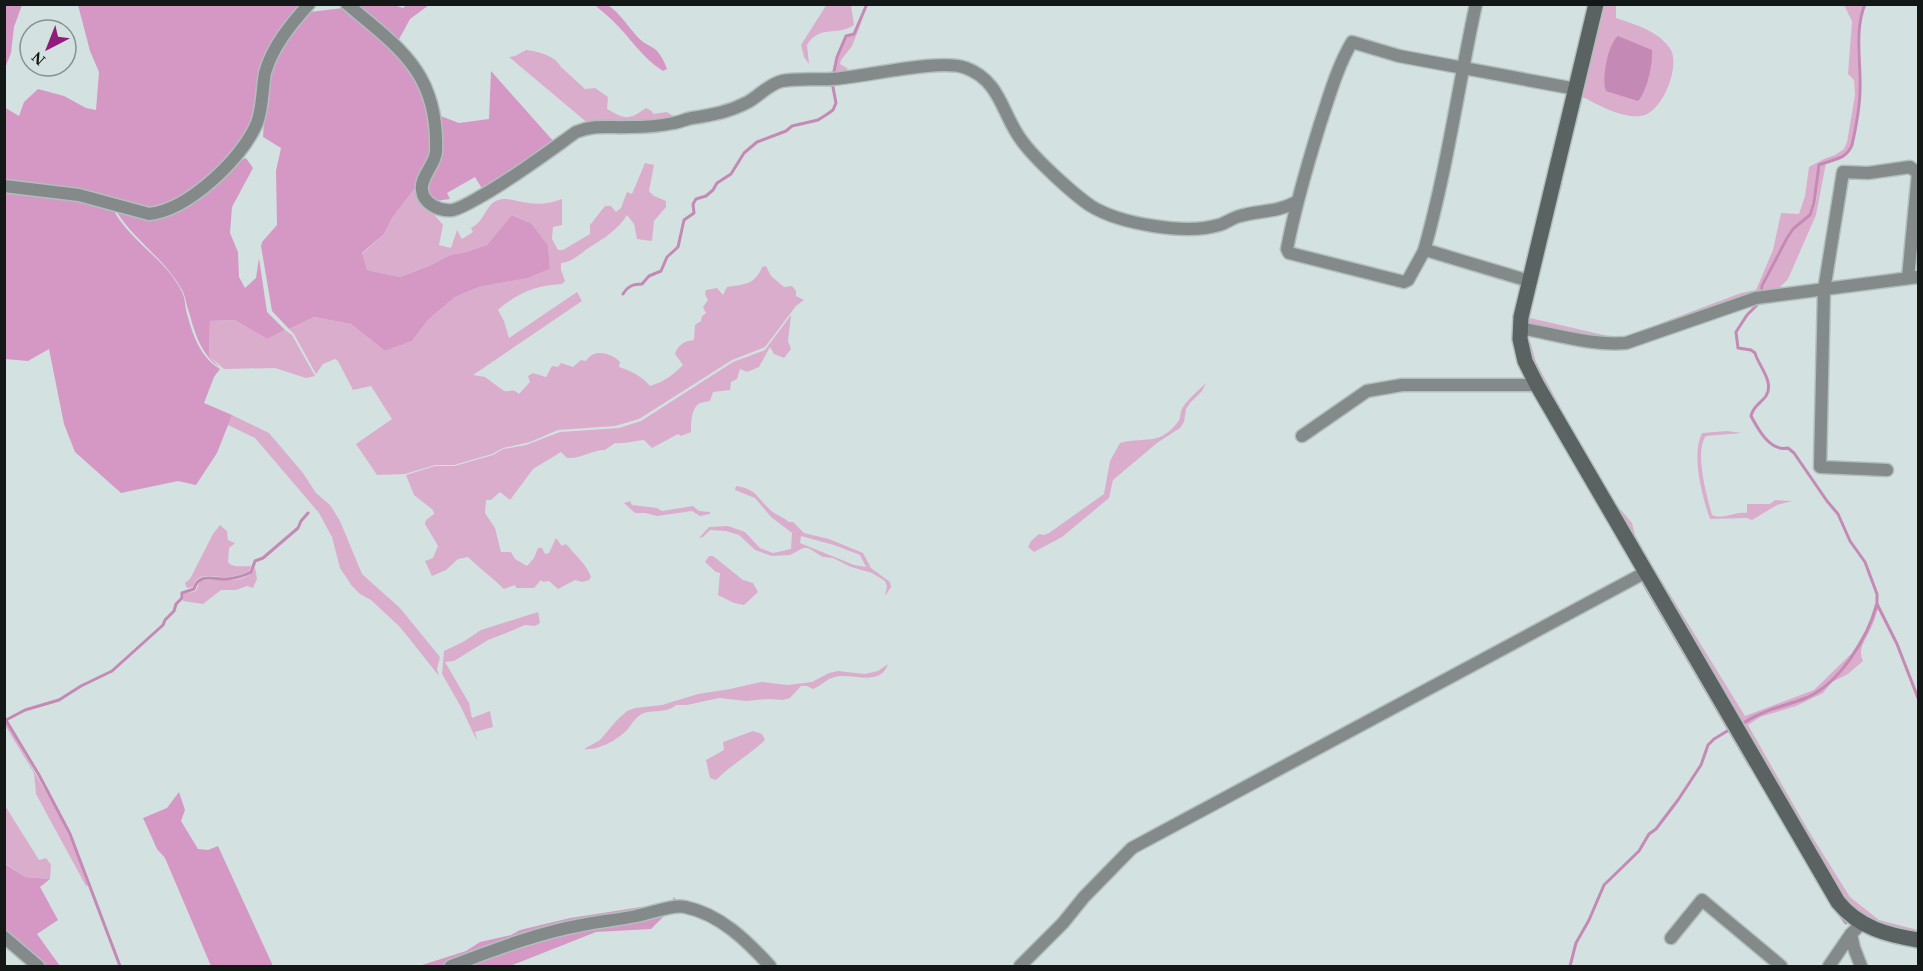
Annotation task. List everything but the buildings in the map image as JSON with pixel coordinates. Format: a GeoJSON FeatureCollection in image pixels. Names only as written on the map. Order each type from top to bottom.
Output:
{"type":"FeatureCollection","features":[{"type":"Feature","properties":{"kind":"main road"},"geometry":{"type":"LineString","coordinates":[[1596,4],[1521,317],[1520,339],[1525,361],[1833,894],[1857,928],[1918,940]]}},
{"type":"Feature","properties":{"kind":"street"},"geometry":{"type":"LineString","coordinates":[[4,186],[79,195],[123,209],[148,214],[158,213],[174,206],[220,175],[256,125],[270,58],[287,30],[309,4]]}},
{"type":"Feature","properties":{"kind":"street"},"geometry":{"type":"LineString","coordinates":[[347,4],[400,49],[418,71],[436,123],[436,156],[424,179],[422,190],[425,200],[441,209],[453,210],[499,186],[576,132],[591,126],[645,126],[712,115],[741,105],[782,81],[856,77],[936,65],[965,67],[981,75],[999,96],[1012,125],[1023,142],[1073,192],[1092,207],[1113,215],[1151,226],[1195,228],[1218,225],[1240,216],[1285,208],[1296,202]]}},
{"type":"Feature","properties":{"kind":"street"},"geometry":{"type":"LineString","coordinates":[[1476,4],[1462,67],[1448,154],[1424,251],[1408,280],[1404,282],[1289,252],[1287,249],[1296,202],[1326,106],[1346,51],[1352,42],[1399,56],[1462,67],[1576,89]]}},
{"type":"Feature","properties":{"kind":"street"},"geometry":{"type":"LineString","coordinates":[[1520,328],[1616,344],[1626,343],[1756,298],[1824,290],[1913,277],[1918,173],[1910,168],[1868,173],[1843,172],[1824,290],[1821,467],[1887,471]]}},
{"type":"Feature","properties":{"kind":"street"},"geometry":{"type":"LineString","coordinates":[[1424,251],[1529,281]]}},
{"type":"Feature","properties":{"kind":"street"},"geometry":{"type":"LineString","coordinates":[[1302,436],[1367,391],[1402,385],[1537,385]]}},
{"type":"Feature","properties":{"kind":"street"},"geometry":{"type":"LineString","coordinates":[[1020,966],[1132,848],[1646,572]]}},
{"type":"Feature","properties":{"kind":"street"},"geometry":{"type":"LineString","coordinates":[[1671,938],[1702,900],[1781,966]]}},
{"type":"Feature","properties":{"kind":"street"},"geometry":{"type":"LineString","coordinates":[[451,966],[524,939],[581,925],[683,906],[703,912],[735,932],[770,966]]}},
{"type":"Feature","properties":{"kind":"street"},"geometry":{"type":"LineString","coordinates":[[1829,966],[1857,928]]}},
{"type":"Feature","properties":{"kind":"street"},"geometry":{"type":"LineString","coordinates":[[1857,928],[1854,948],[1861,966]]}},
{"type":"Feature","properties":{"kind":"street"},"geometry":{"type":"LineString","coordinates":[[4,937],[38,966]]}},
{"type":"Feature","properties":{"kind":"shaded area"},"geometry":{"type":"Polygon","coordinates":[[[5,4],[22,5],[14,27],[11,53],[5,68],[5,4]]]}},
{"type":"Feature","properties":{"kind":"shaded area"},"geometry":{"type":"Polygon","coordinates":[[[604,4],[614,10],[637,37],[658,52],[667,69],[663,71],[649,60],[595,5],[604,4]]]}},
{"type":"Feature","properties":{"kind":"shaded area"},"geometry":{"type":"Polygon","coordinates":[[[827,4],[851,5],[854,25],[817,35],[812,39],[807,45],[809,64],[804,57],[801,45],[827,4]]]}},
{"type":"Feature","properties":{"kind":"shaded area"},"geometry":{"type":"Polygon","coordinates":[[[78,5],[303,5],[261,75],[252,119],[244,139],[216,173],[179,198],[156,208],[145,209],[5,182],[4,107],[19,116],[24,102],[38,89],[64,96],[86,108],[96,110],[99,72],[90,51],[78,5]]]}},
{"type":"Feature","properties":{"kind":"shaded area"},"geometry":{"type":"Polygon","coordinates":[[[351,5],[394,5],[403,8],[407,5],[429,5],[410,19],[397,43],[351,5]]]}},
{"type":"Feature","properties":{"kind":"shaded area"},"geometry":{"type":"Polygon","coordinates":[[[1601,5],[1616,5],[1616,18],[1645,29],[1664,41],[1672,54],[1672,74],[1659,104],[1645,115],[1621,114],[1583,97],[1563,176],[1560,174],[1601,5]]]}},
{"type":"Feature","properties":{"kind":"shaded area"},"geometry":{"type":"Polygon","coordinates":[[[1844,5],[1864,5],[1858,36],[1859,96],[1851,145],[1842,156],[1819,164],[1809,215],[1792,228],[1786,237],[1761,286],[1761,293],[1622,340],[1610,340],[1524,322],[1557,183],[1563,183],[1541,262],[1530,318],[1621,338],[1741,293],[1756,290],[1773,250],[1781,213],[1799,214],[1805,196],[1809,167],[1835,155],[1844,149],[1847,142],[1855,95],[1854,80],[1848,74],[1852,21],[1844,5]]]}},
{"type":"Feature","properties":{"kind":"shaded area"},"geometry":{"type":"Polygon","coordinates":[[[343,8],[393,50],[412,70],[423,93],[432,124],[429,155],[416,187],[392,218],[384,234],[362,253],[367,270],[400,277],[450,255],[487,245],[512,215],[531,223],[548,245],[550,269],[528,278],[479,287],[455,297],[429,319],[412,341],[385,351],[351,324],[314,317],[289,329],[272,311],[261,246],[277,225],[276,171],[281,148],[263,137],[265,105],[273,59],[301,18],[310,12],[343,8]]]}},
{"type":"Feature","properties":{"kind":"shaded area"},"geometry":{"type":"Polygon","coordinates":[[[864,16],[852,46],[841,60],[840,64],[847,68],[849,75],[833,77],[837,57],[847,36],[854,35],[864,16]]]}},
{"type":"Feature","properties":{"kind":"shaded area"},"geometry":{"type":"Polygon","coordinates":[[[1618,36],[1652,50],[1649,77],[1638,101],[1606,91],[1604,78],[1606,62],[1611,46],[1618,36]]]}},
{"type":"Feature","properties":{"kind":"shaded area"},"geometry":{"type":"Polygon","coordinates":[[[526,50],[551,57],[585,89],[595,88],[608,97],[607,109],[618,115],[630,117],[646,108],[653,114],[667,112],[677,119],[590,125],[509,57],[526,50]]]}},
{"type":"Feature","properties":{"kind":"shaded area"},"geometry":{"type":"Polygon","coordinates":[[[491,71],[555,143],[484,192],[475,177],[447,193],[450,199],[435,201],[428,197],[426,181],[438,115],[459,123],[489,119],[491,71]]]}},
{"type":"Feature","properties":{"kind":"shaded area"},"geometry":{"type":"Polygon","coordinates":[[[246,158],[253,168],[232,207],[230,233],[238,252],[239,277],[245,288],[256,278],[259,258],[267,312],[285,330],[267,339],[235,320],[210,321],[209,356],[220,368],[208,356],[200,343],[183,293],[175,279],[116,211],[145,219],[193,200],[222,180],[238,161],[246,158]]]}},
{"type":"Feature","properties":{"kind":"shaded area"},"geometry":{"type":"Polygon","coordinates":[[[645,163],[654,165],[649,191],[666,201],[666,207],[654,221],[652,241],[637,239],[634,224],[627,215],[605,237],[573,259],[561,263],[565,281],[562,284],[527,291],[506,304],[498,310],[509,338],[577,292],[582,301],[473,375],[485,377],[504,391],[519,394],[530,382],[528,376],[533,373],[546,377],[552,366],[558,367],[561,363],[573,367],[581,360],[586,361],[593,354],[603,353],[616,359],[620,362],[619,367],[636,374],[650,386],[668,378],[683,365],[675,354],[682,344],[694,340],[695,325],[706,313],[703,307],[708,300],[706,290],[717,288],[723,295],[727,287],[752,280],[762,267],[766,266],[771,276],[784,287],[792,286],[796,291],[796,296],[804,300],[796,306],[765,347],[732,360],[639,419],[615,426],[558,430],[530,442],[503,448],[492,454],[454,465],[435,465],[405,474],[377,475],[356,444],[392,419],[371,386],[353,390],[335,359],[323,364],[316,374],[289,329],[314,317],[351,324],[385,351],[412,341],[429,319],[455,297],[479,287],[528,278],[550,269],[548,245],[531,223],[513,215],[487,245],[450,255],[400,277],[367,270],[362,254],[384,234],[392,218],[416,187],[417,194],[443,225],[439,245],[451,248],[457,230],[462,239],[473,232],[471,228],[496,201],[508,199],[542,204],[562,199],[562,225],[553,227],[552,239],[558,250],[563,250],[590,234],[590,225],[605,206],[611,206],[616,212],[621,208],[627,192],[632,194],[645,163]]]}},
{"type":"Feature","properties":{"kind":"shaded area"},"geometry":{"type":"Polygon","coordinates":[[[1826,163],[1816,215],[1788,279],[1775,292],[1763,293],[1764,286],[1788,238],[1811,216],[1816,203],[1819,171],[1826,163]]]}},
{"type":"Feature","properties":{"kind":"shaded area"},"geometry":{"type":"Polygon","coordinates":[[[5,190],[78,199],[114,211],[121,222],[175,280],[183,294],[188,319],[197,343],[207,358],[220,369],[214,377],[204,403],[232,415],[217,453],[196,485],[178,481],[121,493],[75,452],[64,424],[49,349],[28,361],[5,359],[5,190]]]}},
{"type":"Feature","properties":{"kind":"shaded area"},"geometry":{"type":"Polygon","coordinates":[[[791,315],[788,341],[791,349],[784,358],[774,354],[770,347],[759,367],[747,372],[740,369],[737,379],[731,382],[730,390],[713,392],[710,401],[697,405],[692,416],[691,432],[681,436],[678,434],[652,448],[644,440],[615,443],[605,450],[572,458],[567,458],[561,452],[533,469],[510,500],[500,492],[491,500],[486,500],[485,513],[495,528],[501,552],[511,552],[515,559],[527,566],[534,558],[538,548],[542,548],[545,554],[549,553],[556,538],[562,546],[565,544],[568,546],[584,565],[591,577],[589,580],[582,582],[575,580],[558,589],[549,581],[541,580],[534,588],[516,588],[515,585],[504,589],[468,557],[458,559],[446,570],[432,576],[425,561],[433,558],[438,546],[425,524],[426,520],[434,514],[433,510],[414,495],[406,475],[435,466],[455,466],[493,455],[503,449],[526,445],[560,432],[619,428],[641,421],[733,362],[765,350],[791,315]]]}},
{"type":"Feature","properties":{"kind":"shaded area"},"geometry":{"type":"Polygon","coordinates":[[[235,320],[267,339],[285,330],[292,335],[315,376],[306,378],[275,368],[224,369],[209,356],[210,321],[235,320]]]}},
{"type":"Feature","properties":{"kind":"shaded area"},"geometry":{"type":"Polygon","coordinates":[[[1530,341],[1536,362],[1572,429],[1616,504],[1632,523],[1635,535],[1655,570],[1745,716],[1814,690],[1852,653],[1868,627],[1875,604],[1878,609],[1863,644],[1861,656],[1863,661],[1848,674],[1832,682],[1823,693],[1796,706],[1760,717],[1748,725],[1808,830],[1850,897],[1879,920],[1918,930],[1918,935],[1875,924],[1843,898],[1535,368],[1529,348],[1530,341]]]}},
{"type":"Feature","properties":{"kind":"shaded area"},"geometry":{"type":"Polygon","coordinates":[[[1206,383],[1186,409],[1184,422],[1180,428],[1157,443],[1113,480],[1109,498],[1062,537],[1034,552],[1028,547],[1039,534],[1049,533],[1104,494],[1110,461],[1120,443],[1157,438],[1166,433],[1179,420],[1185,404],[1206,383]]]}},
{"type":"Feature","properties":{"kind":"shaded area"},"geometry":{"type":"Polygon","coordinates":[[[232,415],[269,433],[303,473],[316,493],[330,505],[340,521],[362,574],[400,608],[440,657],[437,669],[439,676],[400,627],[352,586],[340,568],[332,537],[319,513],[255,438],[228,425],[232,415]]]}},
{"type":"Feature","properties":{"kind":"shaded area"},"geometry":{"type":"Polygon","coordinates":[[[1727,431],[1742,433],[1706,436],[1701,452],[1701,463],[1712,515],[1721,517],[1747,513],[1747,504],[1770,504],[1775,500],[1792,501],[1777,505],[1752,520],[1747,518],[1710,519],[1699,476],[1697,452],[1702,433],[1727,431]]]}},
{"type":"Feature","properties":{"kind":"shaded area"},"geometry":{"type":"Polygon","coordinates":[[[736,486],[750,490],[773,512],[793,522],[804,533],[829,539],[863,553],[871,568],[890,582],[891,587],[885,596],[887,586],[885,581],[872,573],[851,567],[833,558],[823,557],[808,548],[803,548],[790,555],[772,556],[755,550],[739,535],[726,531],[710,530],[699,538],[709,527],[728,526],[745,532],[760,548],[773,553],[791,549],[792,533],[771,517],[755,498],[735,490],[736,486]],[[801,536],[800,543],[854,565],[866,567],[860,555],[801,536]]]}},
{"type":"Feature","properties":{"kind":"shaded area"},"geometry":{"type":"Polygon","coordinates":[[[630,501],[632,505],[657,508],[662,511],[693,506],[699,511],[710,512],[710,514],[700,516],[692,511],[657,516],[635,513],[624,503],[630,501]]]}},
{"type":"Feature","properties":{"kind":"shaded area"},"geometry":{"type":"Polygon","coordinates":[[[220,525],[227,531],[228,540],[235,543],[229,548],[228,562],[235,566],[251,566],[249,571],[229,577],[201,577],[193,587],[187,588],[185,583],[190,579],[220,525]]]}},
{"type":"Feature","properties":{"kind":"shaded area"},"geometry":{"type":"Polygon","coordinates":[[[709,556],[713,556],[743,580],[753,583],[758,592],[744,605],[718,595],[720,573],[705,562],[709,556]]]}},
{"type":"Feature","properties":{"kind":"shaded area"},"geometry":{"type":"Polygon","coordinates":[[[255,567],[257,579],[253,588],[247,586],[236,590],[221,590],[203,604],[183,601],[184,594],[196,591],[200,581],[238,579],[251,573],[255,567]]]}},
{"type":"Feature","properties":{"kind":"shaded area"},"geometry":{"type":"Polygon","coordinates":[[[538,612],[540,623],[535,626],[525,625],[488,640],[454,661],[445,662],[469,703],[472,718],[490,711],[493,727],[475,732],[477,741],[442,674],[444,651],[481,630],[538,612]]]}},
{"type":"Feature","properties":{"kind":"shaded area"},"geometry":{"type":"Polygon","coordinates":[[[888,664],[879,675],[864,678],[835,677],[813,689],[801,686],[790,698],[783,700],[746,701],[719,698],[644,713],[613,741],[601,747],[584,749],[600,740],[617,720],[627,711],[635,708],[662,705],[698,694],[761,682],[788,685],[812,682],[838,671],[865,674],[878,671],[888,664]]]}},
{"type":"Feature","properties":{"kind":"shaded area"},"geometry":{"type":"Polygon","coordinates":[[[5,719],[62,821],[88,886],[36,794],[34,773],[5,725],[5,719]]]}},
{"type":"Feature","properties":{"kind":"shaded area"},"geometry":{"type":"Polygon","coordinates":[[[753,731],[762,734],[765,740],[716,780],[710,778],[706,760],[724,750],[723,742],[753,731]]]}},
{"type":"Feature","properties":{"kind":"shaded area"},"geometry":{"type":"Polygon","coordinates":[[[179,792],[185,810],[181,821],[198,849],[208,850],[218,846],[273,966],[211,966],[165,858],[157,849],[143,818],[167,808],[179,792]]]}},
{"type":"Feature","properties":{"kind":"shaded area"},"geometry":{"type":"Polygon","coordinates":[[[4,804],[39,860],[46,858],[51,865],[50,879],[25,877],[5,863],[4,804]]]}},
{"type":"Feature","properties":{"kind":"shaded area"},"geometry":{"type":"Polygon","coordinates":[[[4,863],[25,877],[50,879],[40,887],[58,920],[37,934],[60,966],[42,966],[5,933],[4,863]]]}},
{"type":"Feature","properties":{"kind":"shaded area"},"geometry":{"type":"Polygon","coordinates":[[[674,897],[677,901],[439,966],[419,966],[466,951],[480,942],[511,935],[520,930],[570,918],[667,903],[674,897]]]}},
{"type":"Feature","properties":{"kind":"shaded area"},"geometry":{"type":"Polygon","coordinates":[[[666,914],[651,929],[596,932],[510,966],[459,966],[535,940],[666,914]]]}},
{"type":"Feature","properties":{"kind":"waterway"},"geometry":{"type":"LineString","coordinates":[[833,76],[837,57],[846,36],[854,34],[867,4]]}},
{"type":"Feature","properties":{"kind":"waterway"},"geometry":{"type":"LineString","coordinates":[[1762,293],[1762,286],[1787,238],[1793,229],[1810,215],[1814,203],[1819,165],[1843,156],[1852,145],[1859,103],[1859,36],[1865,4]]}},
{"type":"Feature","properties":{"kind":"waterway"},"geometry":{"type":"LineString","coordinates":[[623,294],[631,286],[642,284],[649,276],[661,271],[667,257],[678,247],[684,220],[694,213],[693,204],[696,199],[706,196],[717,183],[731,174],[744,153],[757,142],[786,131],[792,126],[818,120],[833,110],[836,103],[832,82]]}},
{"type":"Feature","properties":{"kind":"waterway"},"geometry":{"type":"LineString","coordinates":[[1759,303],[1747,315],[1736,332],[1738,348],[1755,353],[1767,379],[1766,396],[1755,407],[1751,416],[1770,443],[1776,447],[1788,448],[1794,453],[1838,514],[1850,541],[1865,562],[1877,594],[1877,604],[1897,644],[1918,698]]}},
{"type":"Feature","properties":{"kind":"waterway"},"geometry":{"type":"LineString","coordinates":[[6,720],[25,710],[59,700],[112,671],[163,625],[182,598],[182,593],[194,589],[199,580],[227,579],[251,572],[255,561],[263,558],[298,528],[308,513]]}},
{"type":"Feature","properties":{"kind":"waterway"},"geometry":{"type":"LineString","coordinates":[[1642,581],[1750,766]]}},
{"type":"Feature","properties":{"kind":"waterway"},"geometry":{"type":"LineString","coordinates":[[1745,722],[1767,711],[1806,698],[1830,682],[1841,671],[1859,645],[1877,604]]}},
{"type":"Feature","properties":{"kind":"waterway"},"geometry":{"type":"LineString","coordinates":[[4,717],[39,775],[70,834],[120,966]]}},
{"type":"Feature","properties":{"kind":"waterway"},"geometry":{"type":"LineString","coordinates":[[1570,966],[1576,943],[1604,885],[1639,851],[1649,834],[1656,829],[1678,800],[1701,765],[1708,745],[1729,730]]}},
{"type":"Feature","properties":{"kind":"waterway"},"geometry":{"type":"LineString","coordinates":[[1840,915],[1846,923]]}}]}
